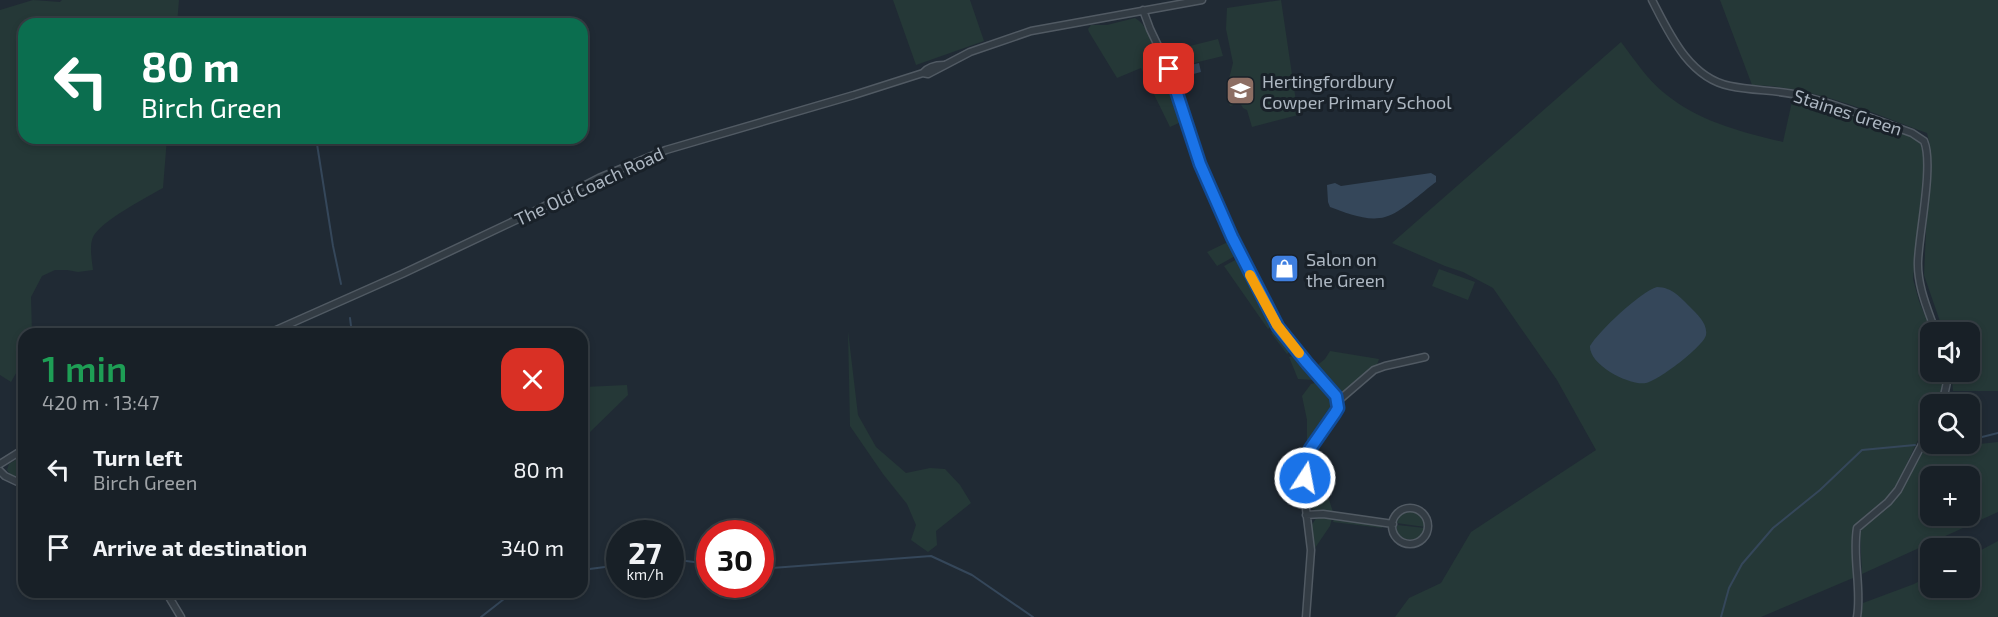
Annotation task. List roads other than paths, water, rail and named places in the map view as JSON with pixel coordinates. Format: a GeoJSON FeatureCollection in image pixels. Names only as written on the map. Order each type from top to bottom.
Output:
{"type":"FeatureCollection","features":[{"type":"Feature","properties":{"kind":"street","name":"The Old Coach Road"},"geometry":{"type":"LineString","coordinates":[[280,328],[412,269],[599,178],[666,150],[923,73],[926,69],[944,65],[1018,34],[1050,26],[1202,0]]}},
{"type":"Feature","properties":{"kind":"street","name":"Staines Green"},"geometry":{"type":"LineString","coordinates":[[1652,0],[1684,55],[1710,79],[1727,86],[1786,92],[1827,102],[1912,133],[1924,141],[1927,149],[1918,263],[1922,292],[1932,322]]}},
{"type":"Feature","properties":{"kind":"street"},"geometry":{"type":"LineString","coordinates":[[1143,10],[1169,69],[1200,164],[1251,276],[1278,327],[1332,389],[1338,401],[1338,408],[1310,449],[1305,478],[1306,515],[1311,550],[1306,617]]}},
{"type":"Feature","properties":{"kind":"street"},"geometry":{"type":"LineString","coordinates":[[1338,401],[1374,370],[1425,357]]}},
{"type":"Feature","properties":{"kind":"street"},"geometry":{"type":"LineString","coordinates":[[1857,617],[1860,604],[1856,561],[1857,528],[1888,502],[1898,490],[1920,448]]}},
{"type":"Feature","properties":{"kind":"street"},"geometry":{"type":"LineString","coordinates":[[0,464],[18,453]]}},
{"type":"Feature","properties":{"kind":"street"},"geometry":{"type":"LineString","coordinates":[[0,471],[18,482]]}},
{"type":"Feature","properties":{"kind":"street"},"geometry":{"type":"LineString","coordinates":[[1406,508],[1420,510],[1426,514],[1429,521],[1425,538],[1415,543],[1397,539],[1393,533],[1393,524],[1395,514],[1400,509],[1406,508]]}},
{"type":"Feature","properties":{"kind":"street"},"geometry":{"type":"LineString","coordinates":[[1306,515],[1323,514],[1393,524]]}},
{"type":"Feature","properties":{"kind":"street"},"geometry":{"type":"LineString","coordinates":[[170,598],[181,617]]}},
{"type":"Feature","properties":{"kind":"water"},"geometry":{"type":"Polygon","coordinates":[[[1199,63],[1201,72],[1182,77],[1179,68],[1199,63]]]}},
{"type":"Feature","properties":{"kind":"water"},"geometry":{"type":"Polygon","coordinates":[[[1431,173],[1436,176],[1436,182],[1404,207],[1385,217],[1357,216],[1330,207],[1328,202],[1327,185],[1335,183],[1341,186],[1431,173]]]}},
{"type":"Feature","properties":{"kind":"water"},"geometry":{"type":"Polygon","coordinates":[[[1657,287],[1672,291],[1684,300],[1702,320],[1706,335],[1697,347],[1680,362],[1652,381],[1639,383],[1621,378],[1596,360],[1591,353],[1590,346],[1620,313],[1641,296],[1657,287]]]}},
{"type":"Feature","properties":{"kind":"waterway"},"geometry":{"type":"LineString","coordinates":[[317,144],[341,284]]}},
{"type":"Feature","properties":{"kind":"waterway"},"geometry":{"type":"LineString","coordinates":[[350,318],[351,328]]}},
{"type":"Feature","properties":{"kind":"waterway"},"geometry":{"type":"LineString","coordinates":[[1980,438],[1998,433]]}},
{"type":"Feature","properties":{"kind":"waterway"},"geometry":{"type":"LineString","coordinates":[[1721,617],[1729,588],[1742,564],[1773,528],[1820,490],[1862,450],[1915,445]]}},
{"type":"Feature","properties":{"kind":"waterway"},"geometry":{"type":"LineString","coordinates":[[774,568],[931,556],[972,575],[1033,617]]}},
{"type":"Feature","properties":{"kind":"waterway"},"geometry":{"type":"LineString","coordinates":[[684,561],[696,562]]}},
{"type":"Feature","properties":{"kind":"waterway"},"geometry":{"type":"LineString","coordinates":[[588,569],[606,567]]}},
{"type":"Feature","properties":{"kind":"waterway"},"geometry":{"type":"LineString","coordinates":[[481,617],[505,598]]}},
{"type":"Feature","properties":{"kind":"place","name":"Hertingfordbury Cowper Primary School"},"geometry":{"type":"Point","coordinates":[1241,91]}},
{"type":"Feature","properties":{"kind":"place","name":"Salon on the Green"},"geometry":{"type":"Point","coordinates":[1285,269]}}]}
